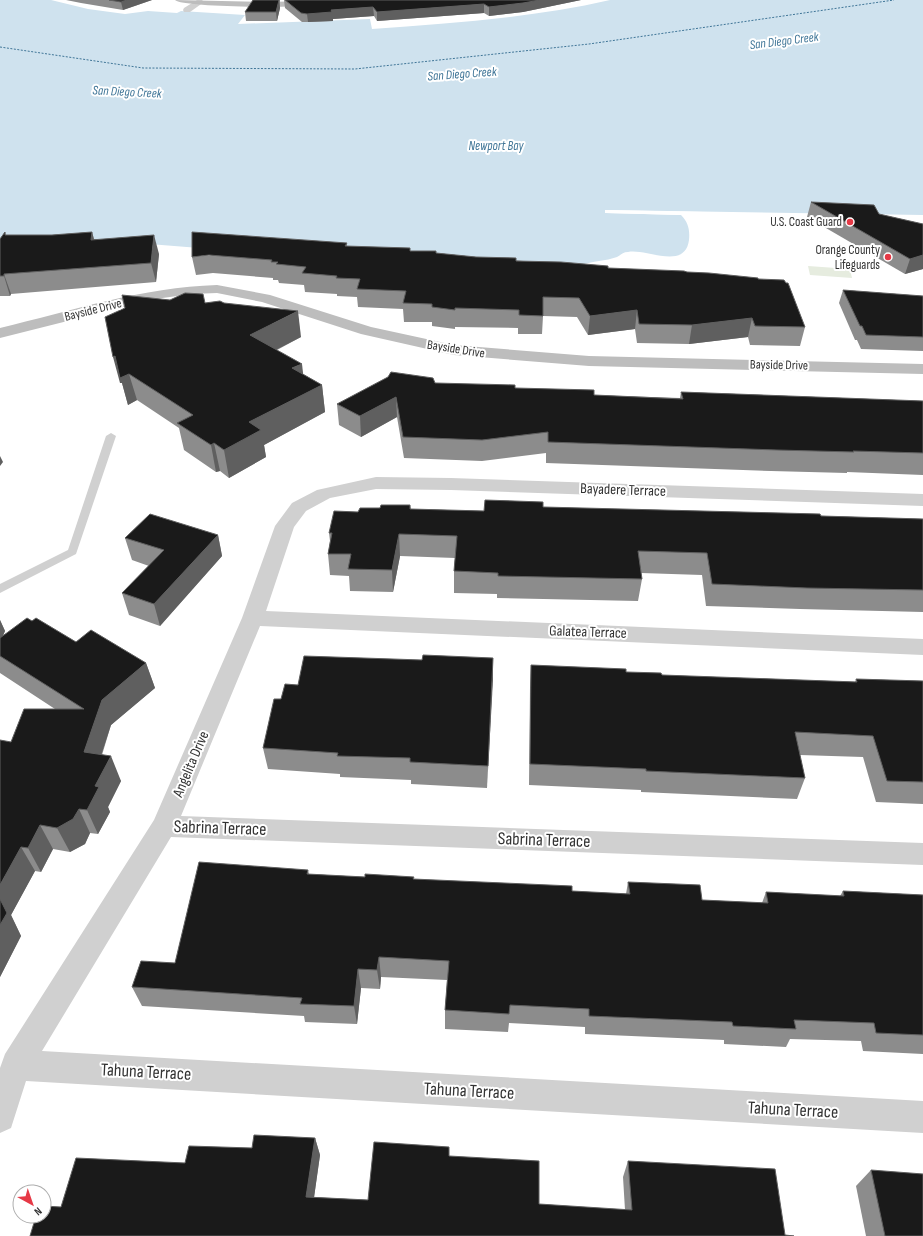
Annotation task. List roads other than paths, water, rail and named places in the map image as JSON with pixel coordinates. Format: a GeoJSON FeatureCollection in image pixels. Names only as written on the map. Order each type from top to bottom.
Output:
{"type":"FeatureCollection","features":[{"type":"Feature","properties":{"kind":"main road"},"geometry":{"type":"LineString","coordinates":[[179,0],[284,4],[352,0]]}},
{"type":"Feature","properties":{"kind":"main road","name":"Bayside Drive"},"geometry":{"type":"LineString","coordinates":[[0,332],[155,295],[192,290],[217,289],[265,298],[367,331],[462,351],[589,360],[923,369]]}},
{"type":"Feature","properties":{"kind":"street"},"geometry":{"type":"LineString","coordinates":[[187,10],[200,2]]}},
{"type":"Feature","properties":{"kind":"street","name":"Bayadere Terrace"},"geometry":{"type":"LineString","coordinates":[[324,494],[376,483],[923,500]]}},
{"type":"Feature","properties":{"kind":"street","name":"Angelita Drive"},"geometry":{"type":"LineString","coordinates":[[0,1118],[16,1065],[164,826],[253,618],[285,526],[299,507],[324,494]]}},
{"type":"Feature","properties":{"kind":"street","name":"Galatea Terrace"},"geometry":{"type":"LineString","coordinates":[[253,618],[923,646]]}},
{"type":"Feature","properties":{"kind":"street","name":"Sabrina Terrace"},"geometry":{"type":"LineString","coordinates":[[164,826],[923,854]]}},
{"type":"Feature","properties":{"kind":"street","name":"Tahuna Terrace"},"geometry":{"type":"LineString","coordinates":[[16,1065],[923,1117]]}},
{"type":"Feature","properties":{"kind":"lane"},"geometry":{"type":"LineString","coordinates":[[0,589],[72,552],[111,436]]}},
{"type":"Feature","properties":{"kind":"water","name":"Newport Bay"},"geometry":{"type":"Polygon","coordinates":[[[0,0],[51,0],[88,9],[125,14],[148,11],[177,13],[181,11],[245,15],[238,24],[370,19],[372,29],[522,16],[610,0],[923,0],[923,215],[605,210],[606,213],[681,215],[687,223],[689,229],[689,240],[686,249],[680,254],[673,256],[626,252],[617,257],[574,267],[552,276],[149,244],[0,249],[0,0]]]}},
{"type":"Feature","properties":{"kind":"place","name":"U.S. Coast Guard"},"geometry":{"type":"Point","coordinates":[850,222]}},
{"type":"Feature","properties":{"kind":"place","name":"Orange County Lifeguards"},"geometry":{"type":"Point","coordinates":[888,257]}},
{"type":"Feature","properties":{"kind":"water label","name":"San Diego Creek"},"geometry":{"type":"Point","coordinates":[784,41]}},
{"type":"Feature","properties":{"kind":"water label","name":"San Diego Creek"},"geometry":{"type":"Point","coordinates":[462,74]}},
{"type":"Feature","properties":{"kind":"water label","name":"San Diego Creek"},"geometry":{"type":"Point","coordinates":[127,92]}}]}
